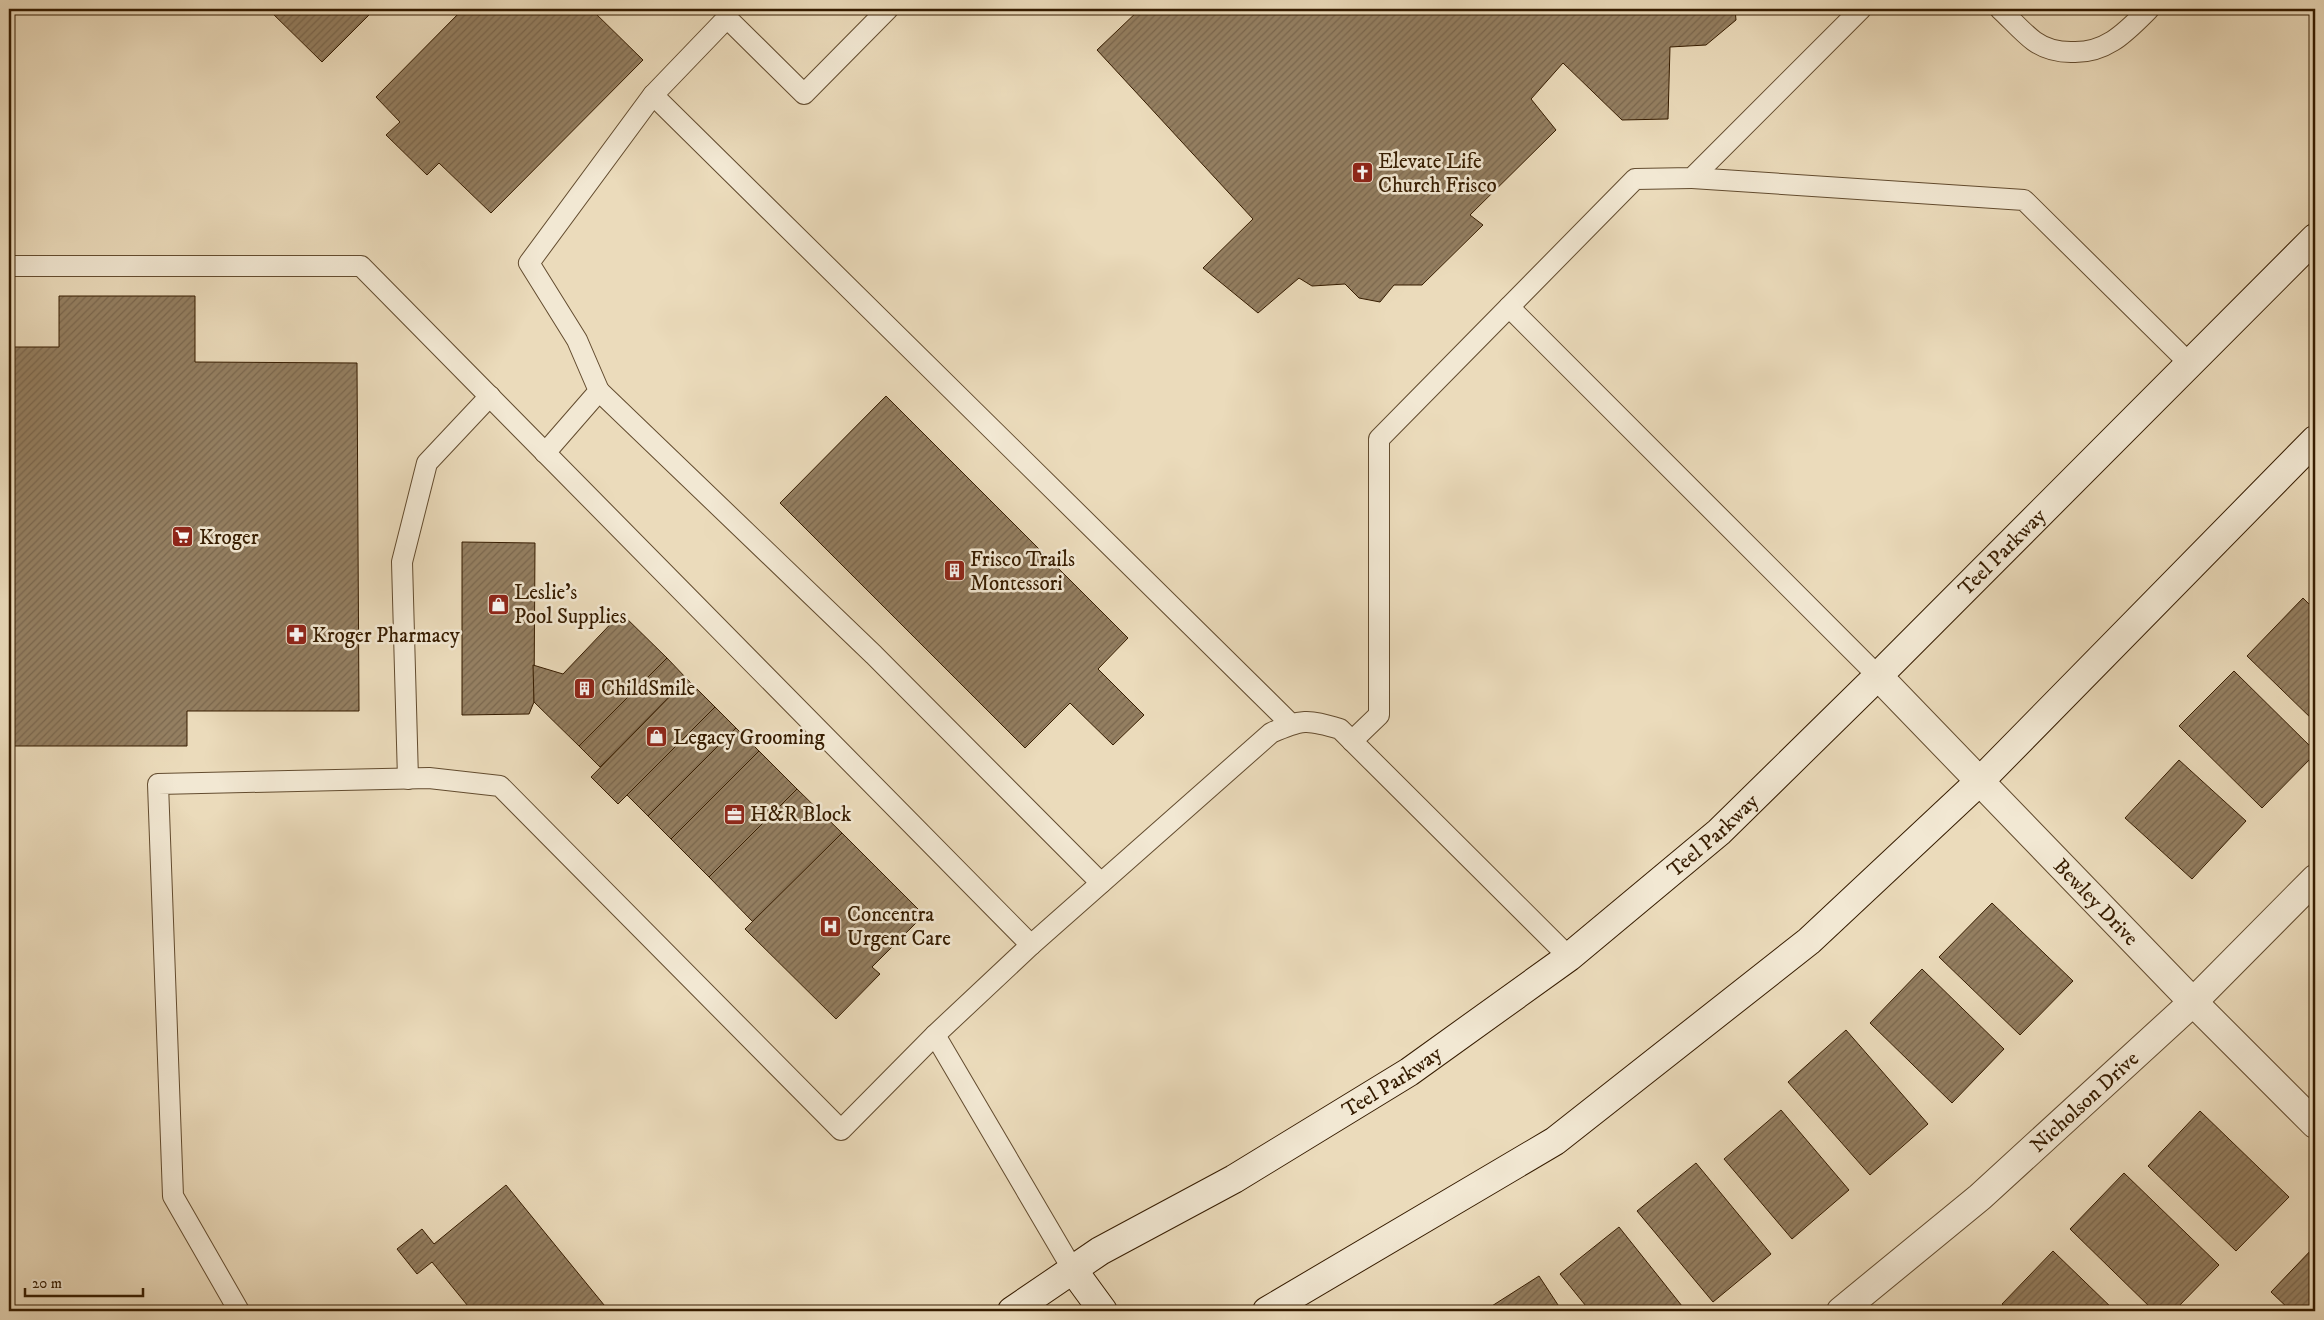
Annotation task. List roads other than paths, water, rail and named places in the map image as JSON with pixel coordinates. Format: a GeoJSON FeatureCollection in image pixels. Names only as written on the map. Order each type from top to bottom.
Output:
{"type":"FeatureCollection","features":[{"type":"Feature","properties":{"kind":"main road","name":"Teel Parkway"},"geometry":{"type":"LineString","coordinates":[[1012,1311],[1100,1251],[1234,1179],[1409,1072],[1569,958],[1719,832],[1878,676],[2315,238]]}},
{"type":"Feature","properties":{"kind":"main road"},"geometry":{"type":"LineString","coordinates":[[1268,1311],[1554,1141],[1809,941],[1980,781],[2315,440]]}},
{"type":"Feature","properties":{"kind":"main road","name":"Bewley Drive"},"geometry":{"type":"LineString","coordinates":[[1878,676],[2193,1002],[2315,1124]]}},
{"type":"Feature","properties":{"kind":"main road","name":"Nicholson Drive"},"geometry":{"type":"LineString","coordinates":[[1841,1311],[1980,1197],[2193,1002],[2315,879]]}},
{"type":"Feature","properties":{"kind":"main road"},"geometry":{"type":"LineString","coordinates":[[1073,1270],[1102,1311]]}},
{"type":"Feature","properties":{"kind":"lane"},"geometry":{"type":"LineString","coordinates":[[888,9],[804,94],[727,18],[653,95],[529,263],[577,340],[599,391],[874,655],[1101,883]]}},
{"type":"Feature","properties":{"kind":"lane"},"geometry":{"type":"LineString","coordinates":[[1692,178],[1861,9]]}},
{"type":"Feature","properties":{"kind":"lane"},"geometry":{"type":"LineString","coordinates":[[2000,9],[2043,47],[2059,52],[2082,53],[2108,45],[2128,31],[2149,9]]}},
{"type":"Feature","properties":{"kind":"lane"},"geometry":{"type":"LineString","coordinates":[[653,95],[1291,724]]}},
{"type":"Feature","properties":{"kind":"lane"},"geometry":{"type":"LineString","coordinates":[[1352,741],[1379,715],[1379,439],[1635,179],[1692,178],[2024,200],[2190,364]]}},
{"type":"Feature","properties":{"kind":"lane"},"geometry":{"type":"LineString","coordinates":[[9,266],[362,266],[1030,945]]}},
{"type":"Feature","properties":{"kind":"lane"},"geometry":{"type":"LineString","coordinates":[[1509,307],[1878,676]]}},
{"type":"Feature","properties":{"kind":"lane"},"geometry":{"type":"LineString","coordinates":[[545,453],[599,391]]}},
{"type":"Feature","properties":{"kind":"lane"},"geometry":{"type":"LineString","coordinates":[[408,779],[402,562],[427,463],[490,396]]}},
{"type":"Feature","properties":{"kind":"lane"},"geometry":{"type":"LineString","coordinates":[[240,1311],[173,1196],[158,784],[430,778],[500,786],[841,1130],[1030,945],[1265,738],[1291,724],[1313,720],[1340,729],[1569,958]]}},
{"type":"Feature","properties":{"kind":"lane"},"geometry":{"type":"LineString","coordinates":[[935,1036],[1073,1270]]}},
{"type":"Feature","properties":{"kind":"place","name":"Elevate Life Church Frisco"},"geometry":{"type":"Point","coordinates":[1362,173]}},
{"type":"Feature","properties":{"kind":"place","name":"Kroger"},"geometry":{"type":"Point","coordinates":[183,537]}},
{"type":"Feature","properties":{"kind":"place","name":"Frisco Trails Montessori"},"geometry":{"type":"Point","coordinates":[954,571]}},
{"type":"Feature","properties":{"kind":"place","name":"Leslie's Pool Supplies"},"geometry":{"type":"Point","coordinates":[498,604]}},
{"type":"Feature","properties":{"kind":"place","name":"Kroger Pharmacy"},"geometry":{"type":"Point","coordinates":[296,635]}},
{"type":"Feature","properties":{"kind":"place","name":"ChildSmile"},"geometry":{"type":"Point","coordinates":[585,688]}},
{"type":"Feature","properties":{"kind":"place","name":"Legacy Grooming"},"geometry":{"type":"Point","coordinates":[657,737]}},
{"type":"Feature","properties":{"kind":"place","name":"H&R Block"},"geometry":{"type":"Point","coordinates":[734,814]}},
{"type":"Feature","properties":{"kind":"place","name":"Concentra Urgent Care"},"geometry":{"type":"Point","coordinates":[831,926]}}]}
